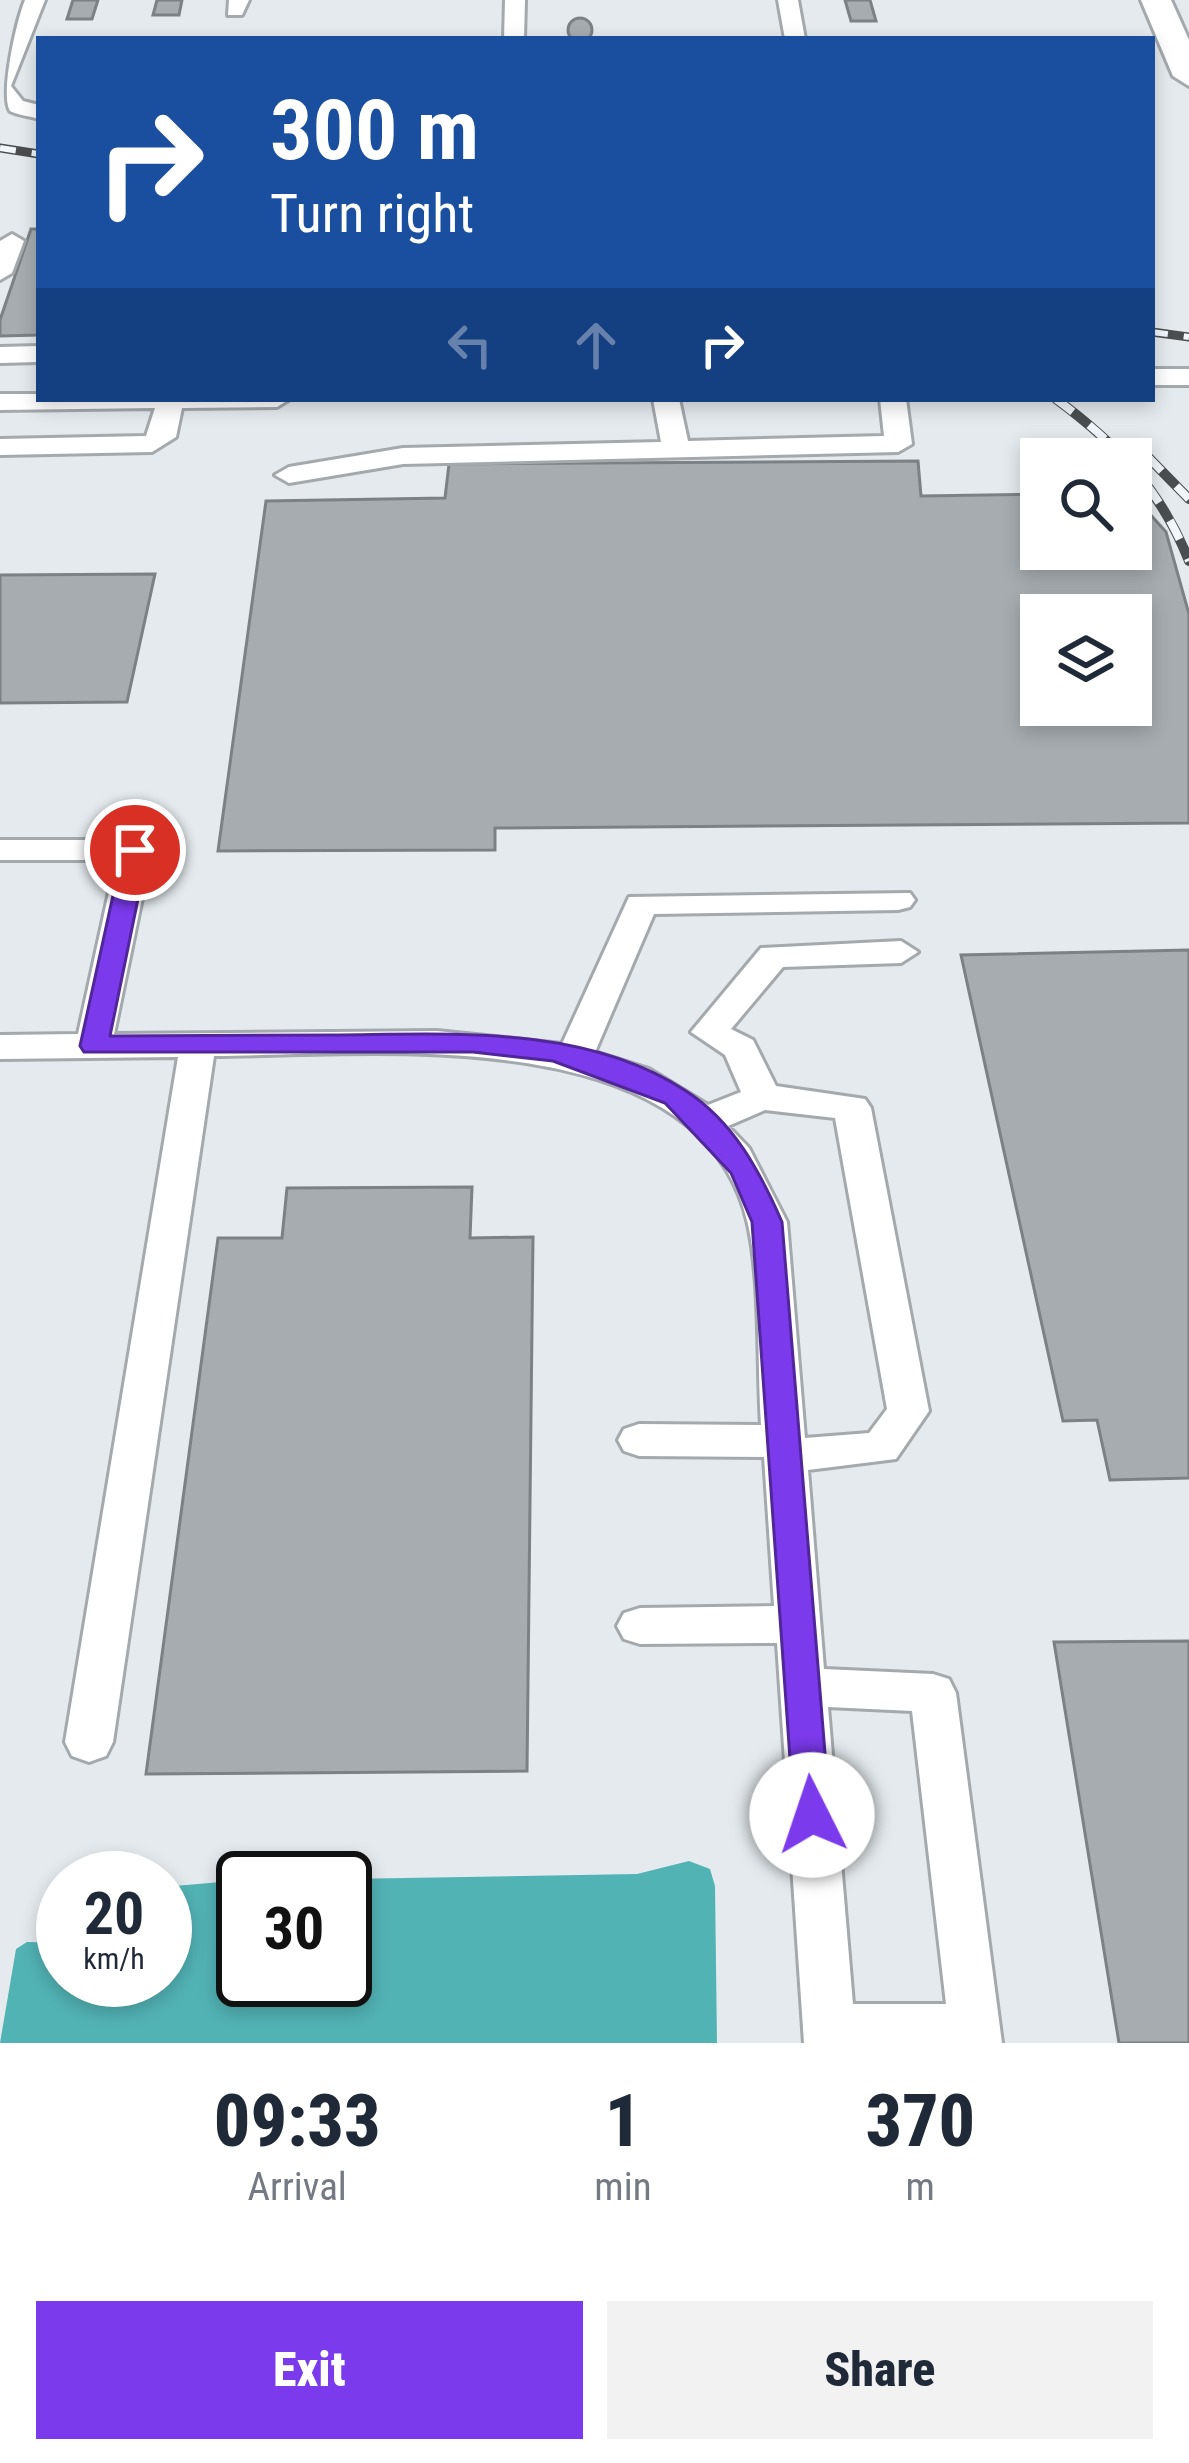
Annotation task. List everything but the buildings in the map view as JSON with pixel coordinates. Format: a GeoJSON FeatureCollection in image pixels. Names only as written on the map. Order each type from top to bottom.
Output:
{"type":"FeatureCollection","features":[{"type":"Feature","properties":{"kind":"highway"},"geometry":{"type":"LineString","coordinates":[[1156,0],[1189,76]]}},
{"type":"Feature","properties":{"kind":"street"},"geometry":{"type":"LineString","coordinates":[[35,0],[0,86],[15,106],[36,111]]}},
{"type":"Feature","properties":{"kind":"street"},"geometry":{"type":"LineString","coordinates":[[514,36],[515,0]]}},
{"type":"Feature","properties":{"kind":"street"},"geometry":{"type":"LineString","coordinates":[[788,0],[794,36]]}},
{"type":"Feature","properties":{"kind":"street"},"geometry":{"type":"LineString","coordinates":[[0,273],[12,241]]}},
{"type":"Feature","properties":{"kind":"street"},"geometry":{"type":"LineString","coordinates":[[0,355],[36,354]]}},
{"type":"Feature","properties":{"kind":"street"},"geometry":{"type":"LineString","coordinates":[[1155,377],[1189,377]]}},
{"type":"Feature","properties":{"kind":"street"},"geometry":{"type":"LineString","coordinates":[[0,402],[36,401]]}},
{"type":"Feature","properties":{"kind":"street"},"geometry":{"type":"LineString","coordinates":[[0,447],[152,444],[162,437],[170,402]]}},
{"type":"Feature","properties":{"kind":"street"},"geometry":{"type":"LineString","coordinates":[[667,402],[676,449]]}},
{"type":"Feature","properties":{"kind":"street"},"geometry":{"type":"LineString","coordinates":[[289,475],[403,456],[898,444],[893,402]]}},
{"type":"Feature","properties":{"kind":"street"},"geometry":{"type":"LineString","coordinates":[[0,850],[135,850],[94,1046]]}},
{"type":"Feature","properties":{"kind":"street"},"geometry":{"type":"LineString","coordinates":[[575,1058],[641,904],[898,900]]}},
{"type":"Feature","properties":{"kind":"street"},"geometry":{"type":"LineString","coordinates":[[762,1097],[740,1048],[709,1032],[773,956],[902,952]]}},
{"type":"Feature","properties":{"kind":"street"},"geometry":{"type":"LineString","coordinates":[[0,1047],[473,1043],[575,1058],[675,1096],[704,1121],[744,1169],[767,1222],[786,1448],[802,1687],[829,2036],[975,2035],[933,1693],[802,1687]]}},
{"type":"Feature","properties":{"kind":"street"},"geometry":{"type":"LineString","coordinates":[[89,1742],[198,1045]]}},
{"type":"Feature","properties":{"kind":"street"},"geometry":{"type":"LineString","coordinates":[[639,1440],[881,1448],[908,1411],[852,1108],[762,1097],[704,1121]]}},
{"type":"Feature","properties":{"kind":"street"},"geometry":{"type":"LineString","coordinates":[[640,1626],[798,1624]]}},
{"type":"Feature","properties":{"kind":"water"},"geometry":{"type":"Polygon","coordinates":[[[689,1861],[710,1869],[715,1886],[717,2043],[0,2043],[16,1949],[27,1942],[36,1942],[36,2007],[192,2007],[192,1884],[216,1882],[216,2007],[372,2007],[372,1879],[637,1874],[689,1861]]]}},
{"type":"Feature","properties":{"kind":"railway"},"geometry":{"type":"LineString","coordinates":[[0,148],[36,154]]}},
{"type":"Feature","properties":{"kind":"railway"},"geometry":{"type":"LineString","coordinates":[[1155,332],[1189,337]]}},
{"type":"Feature","properties":{"kind":"railway"},"geometry":{"type":"LineString","coordinates":[[1060,402],[1135,470],[1165,512],[1189,561]]}},
{"type":"Feature","properties":{"kind":"railway"},"geometry":{"type":"LineString","coordinates":[[1152,461],[1189,499]]}},
{"type":"Feature","properties":{"kind":"route"},"geometry":{"type":"LineString","coordinates":[[135,850],[94,1046],[473,1043],[554,1052],[616,1070],[675,1096],[704,1121],[744,1169],[767,1222],[812,1815]]}}]}
